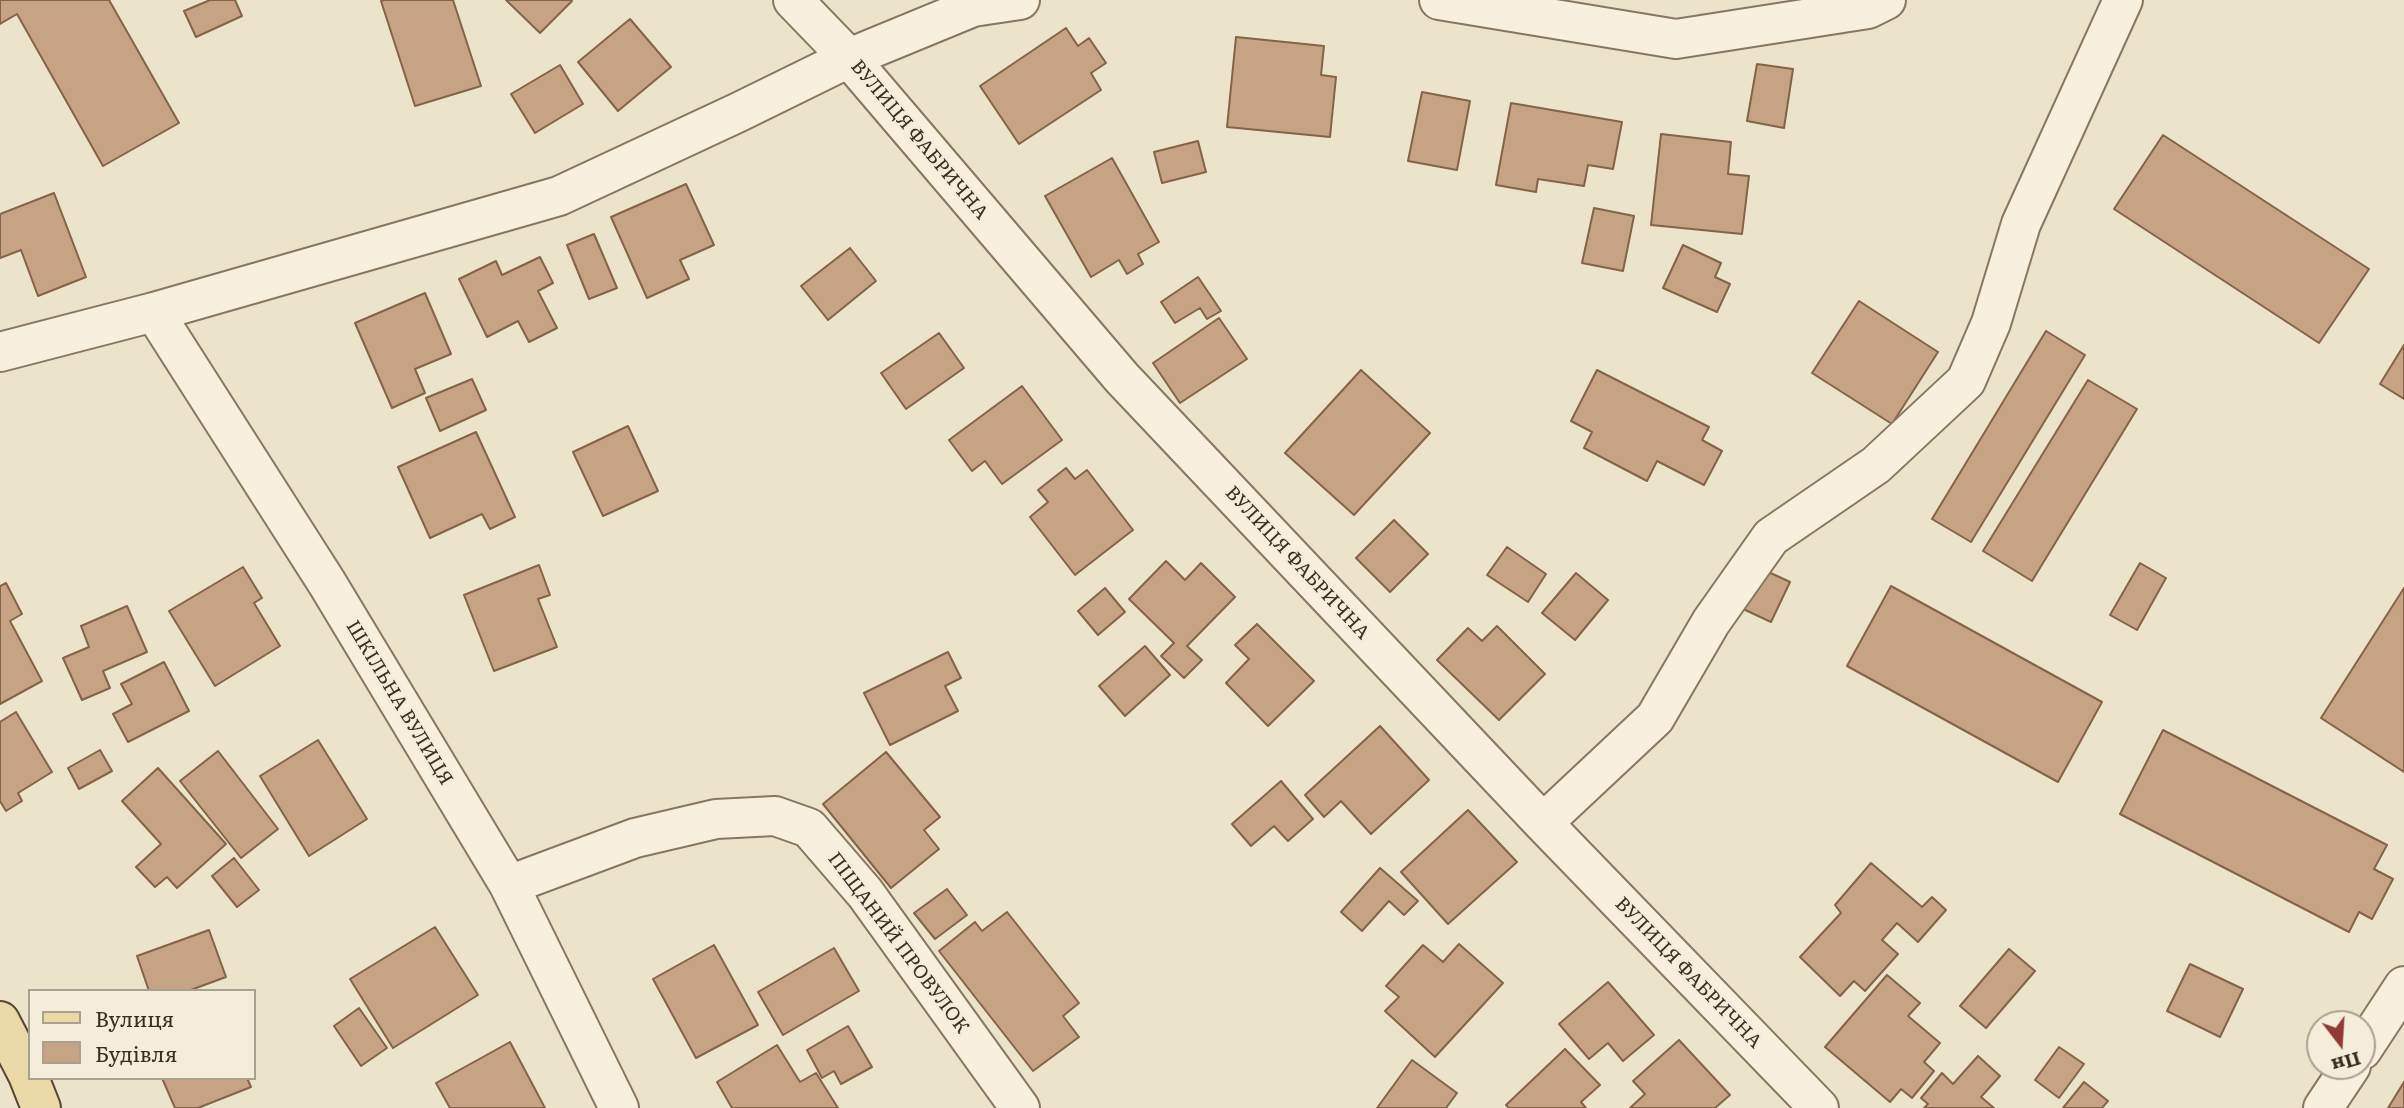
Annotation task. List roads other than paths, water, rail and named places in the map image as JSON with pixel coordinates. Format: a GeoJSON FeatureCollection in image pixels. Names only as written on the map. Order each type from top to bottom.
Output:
{"type":"FeatureCollection","features":[{"type":"Feature","properties":{"kind":"main road"},"geometry":{"type":"LineString","coordinates":[[0,1021],[28,1076]]}},
{"type":"Feature","properties":{"kind":"main road"},"geometry":{"type":"LineString","coordinates":[[30,1080],[41,1108]]}},
{"type":"Feature","properties":{"kind":"street","name":"ВУЛИЦЯ ФАБРИЧНА"},"geometry":{"type":"LineString","coordinates":[[793,0],[849,58],[1122,378],[1543,822],[1819,1108]]}},
{"type":"Feature","properties":{"kind":"street"},"geometry":{"type":"LineString","coordinates":[[0,352],[154,312],[559,196],[849,58],[973,7],[1020,0]]}},
{"type":"Feature","properties":{"kind":"street"},"geometry":{"type":"LineString","coordinates":[[1438,0],[1676,39],[1868,9],[1886,0]]}},
{"type":"Feature","properties":{"kind":"street"},"geometry":{"type":"LineString","coordinates":[[1543,822],[1655,718],[1711,622],[1771,537],[1876,464],[1966,380],[1991,323],[2021,224],[2112,9]]}},
{"type":"Feature","properties":{"kind":"street","name":"ШКІЛЬНА ВУЛИЦЯ"},"geometry":{"type":"LineString","coordinates":[[154,312],[327,583],[509,885],[619,1108]]}},
{"type":"Feature","properties":{"kind":"street","name":"ПІЩАНИЙ ПРОВУЛОК"},"geometry":{"type":"LineString","coordinates":[[509,885],[635,838],[716,819],[775,816],[809,828],[865,893],[1020,1108]]}},
{"type":"Feature","properties":{"kind":"street"},"geometry":{"type":"LineString","coordinates":[[2376,1028],[2404,986]]}},
{"type":"Feature","properties":{"kind":"street"},"geometry":{"type":"LineString","coordinates":[[2323,1108],[2342,1080]]}}]}
